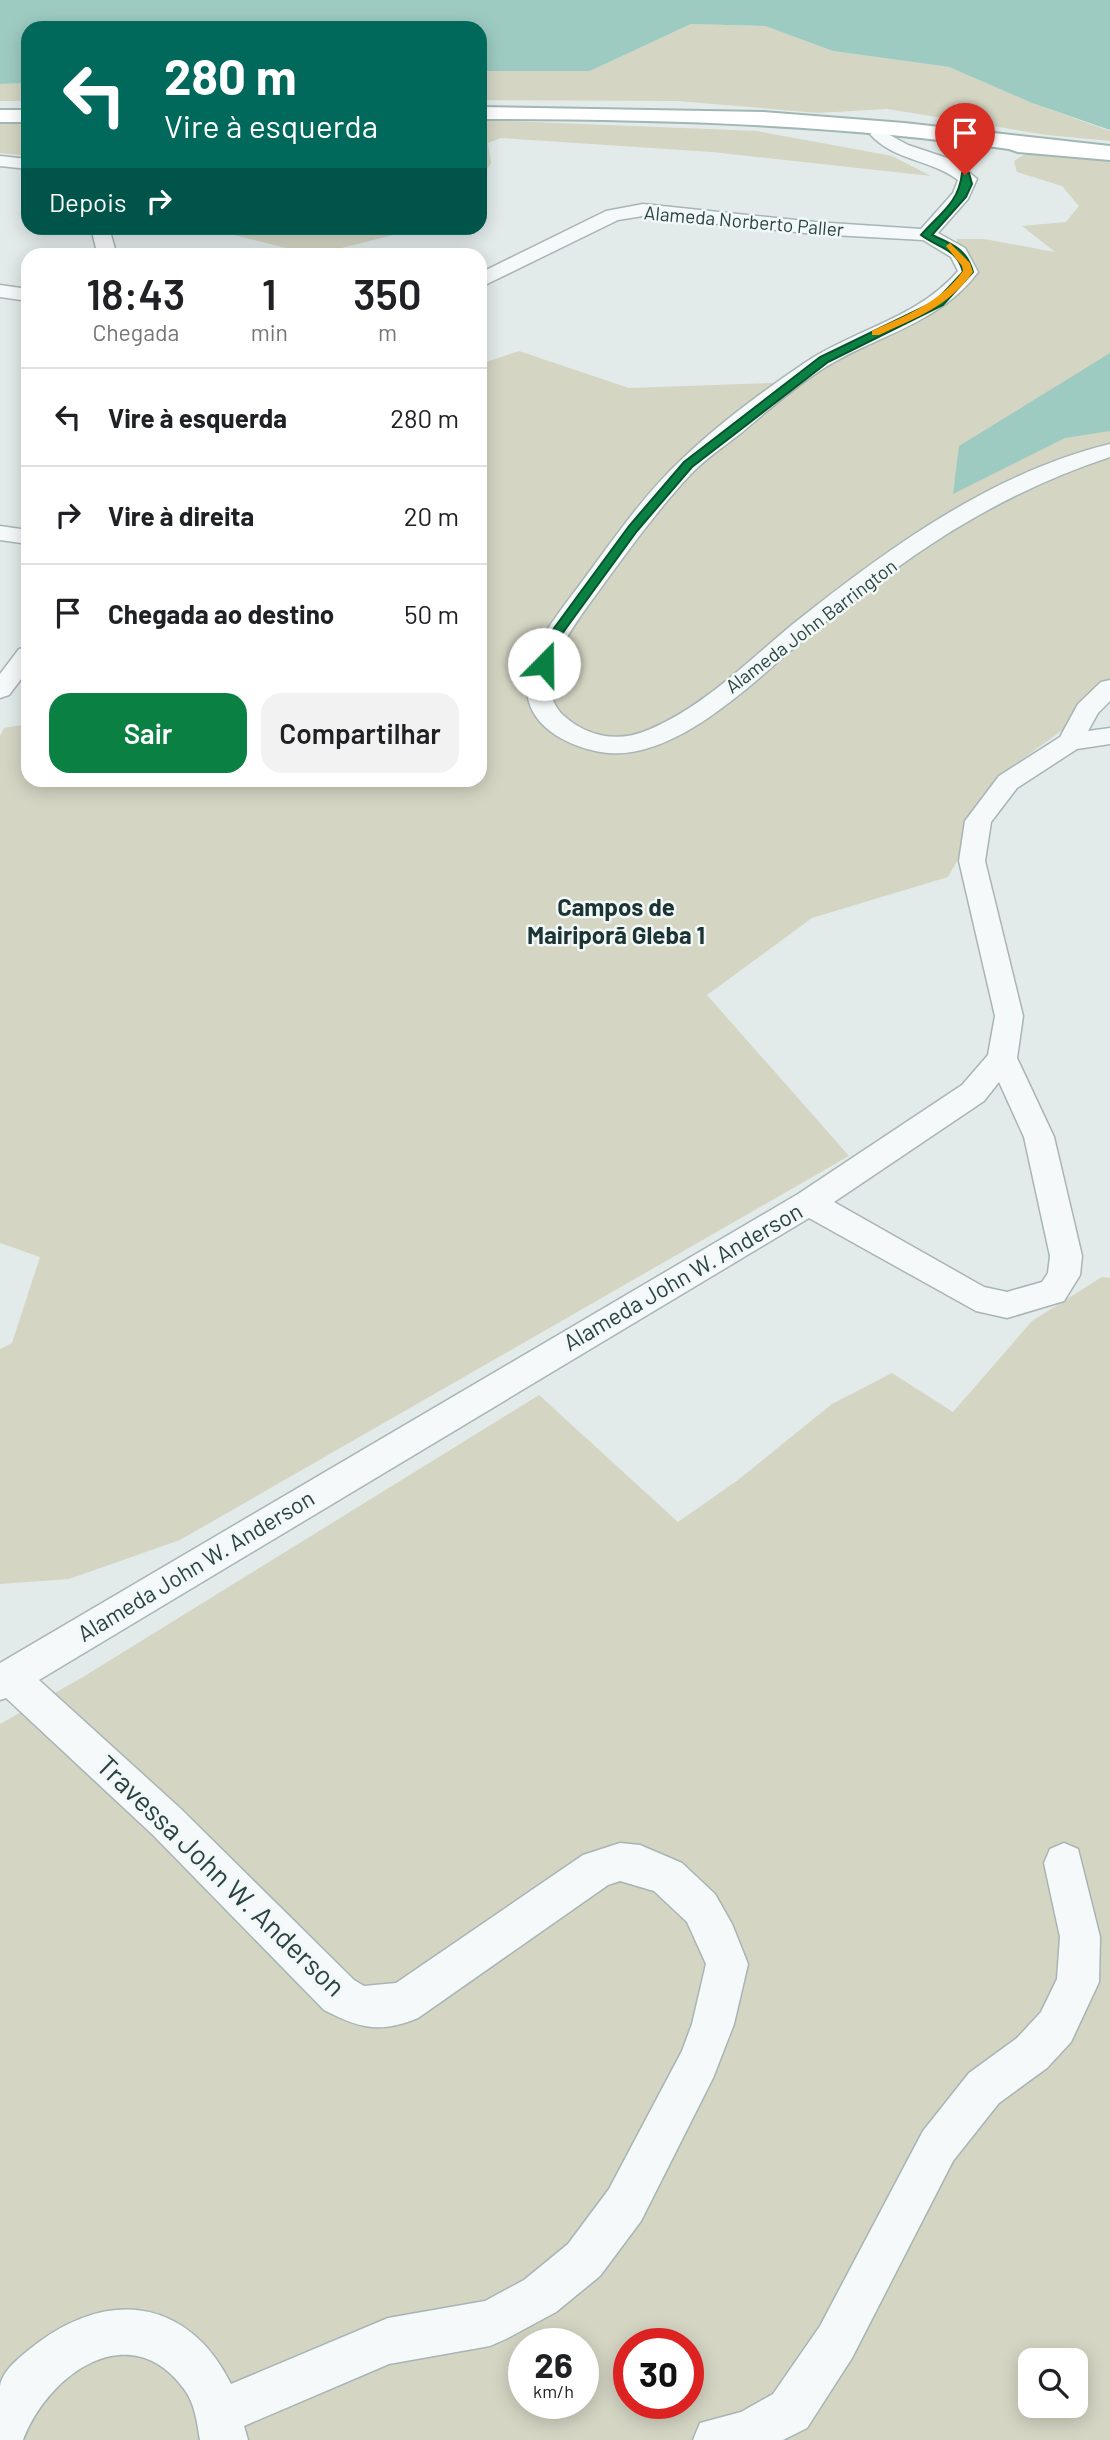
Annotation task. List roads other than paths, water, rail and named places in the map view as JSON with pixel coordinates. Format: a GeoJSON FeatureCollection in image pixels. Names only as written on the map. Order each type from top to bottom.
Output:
{"type":"FeatureCollection","features":[{"type":"Feature","properties":{"kind":"main road"},"geometry":{"type":"LineString","coordinates":[[487,113],[693,114],[903,127],[1044,147]]}},
{"type":"Feature","properties":{"kind":"main road"},"geometry":{"type":"LineString","coordinates":[[0,116],[21,116]]}},
{"type":"Feature","properties":{"kind":"main road"},"geometry":{"type":"LineString","coordinates":[[780,120],[965,143],[1110,153]]}},
{"type":"Feature","properties":{"kind":"street"},"geometry":{"type":"LineString","coordinates":[[879,134],[902,149],[946,164],[965,175],[967,184],[962,195],[926,235]]}},
{"type":"Feature","properties":{"kind":"street"},"geometry":{"type":"LineString","coordinates":[[946,164],[965,143]]}},
{"type":"Feature","properties":{"kind":"street"},"geometry":{"type":"LineString","coordinates":[[0,161],[21,163]]}},
{"type":"Feature","properties":{"kind":"street","name":"Alameda Norberto Paller"},"geometry":{"type":"LineString","coordinates":[[487,278],[613,215],[643,210],[814,228],[926,235]]}},
{"type":"Feature","properties":{"kind":"street","name":"Alameda John Barrington"},"geometry":{"type":"LineString","coordinates":[[926,235],[954,248],[965,260],[968,272],[960,283],[939,303],[824,360],[688,465],[633,528],[549,644],[540,685],[543,708],[561,727],[583,740],[615,747],[644,742],[716,699],[848,593],[939,532],[1015,485],[1071,461],[1110,450]]}},
{"type":"Feature","properties":{"kind":"street"},"geometry":{"type":"LineString","coordinates":[[0,291],[21,294]]}},
{"type":"Feature","properties":{"kind":"street"},"geometry":{"type":"LineString","coordinates":[[0,533],[21,536]]}},
{"type":"Feature","properties":{"kind":"street"},"geometry":{"type":"LineString","coordinates":[[0,690],[21,663]]}},
{"type":"Feature","properties":{"kind":"street"},"geometry":{"type":"LineString","coordinates":[[1070,742],[1087,709],[1110,687]]}},
{"type":"Feature","properties":{"kind":"street"},"geometry":{"type":"LineString","coordinates":[[809,1203],[976,1297],[1007,1305],[1053,1292],[1064,1275],[1066,1256],[1054,1192],[1039,1137],[1002,1058],[1009,1016],[972,860],[978,821],[1008,782],[1070,742],[1110,736]]}},
{"type":"Feature","properties":{"kind":"street","name":"Alameda John W. Anderson"},"geometry":{"type":"LineString","coordinates":[[5,1680],[809,1203],[973,1093],[1002,1058]]}},
{"type":"Feature","properties":{"kind":"street","name":"Travessa John W. Anderson"},"geometry":{"type":"LineString","coordinates":[[5,1680],[167,1822],[340,1995],[362,2007],[403,2003],[597,1870],[620,1862],[640,1865],[668,1877],[693,1900],[718,1938],[727,1964],[713,2024],[698,2063],[625,2205],[584,2260],[540,2296],[490,2323],[388,2341],[223,2426]]}},
{"type":"Feature","properties":{"kind":"street"},"geometry":{"type":"LineString","coordinates":[[718,2440],[747,2434],[790,2412],[836,2342],[939,2146],[984,2088],[1032,2053],[1056,2027],[1078,1982],[1080,1937],[1063,1863]]}},
{"type":"Feature","properties":{"kind":"street"},"geometry":{"type":"LineString","coordinates":[[0,2439],[11,2407],[38,2371],[71,2345],[108,2332],[146,2333],[179,2347],[205,2375],[223,2426]]}},
{"type":"Feature","properties":{"kind":"district","name":"Campos de Mairiporã Gleba 1"},"geometry":{"type":"Point","coordinates":[616,922]}}]}
